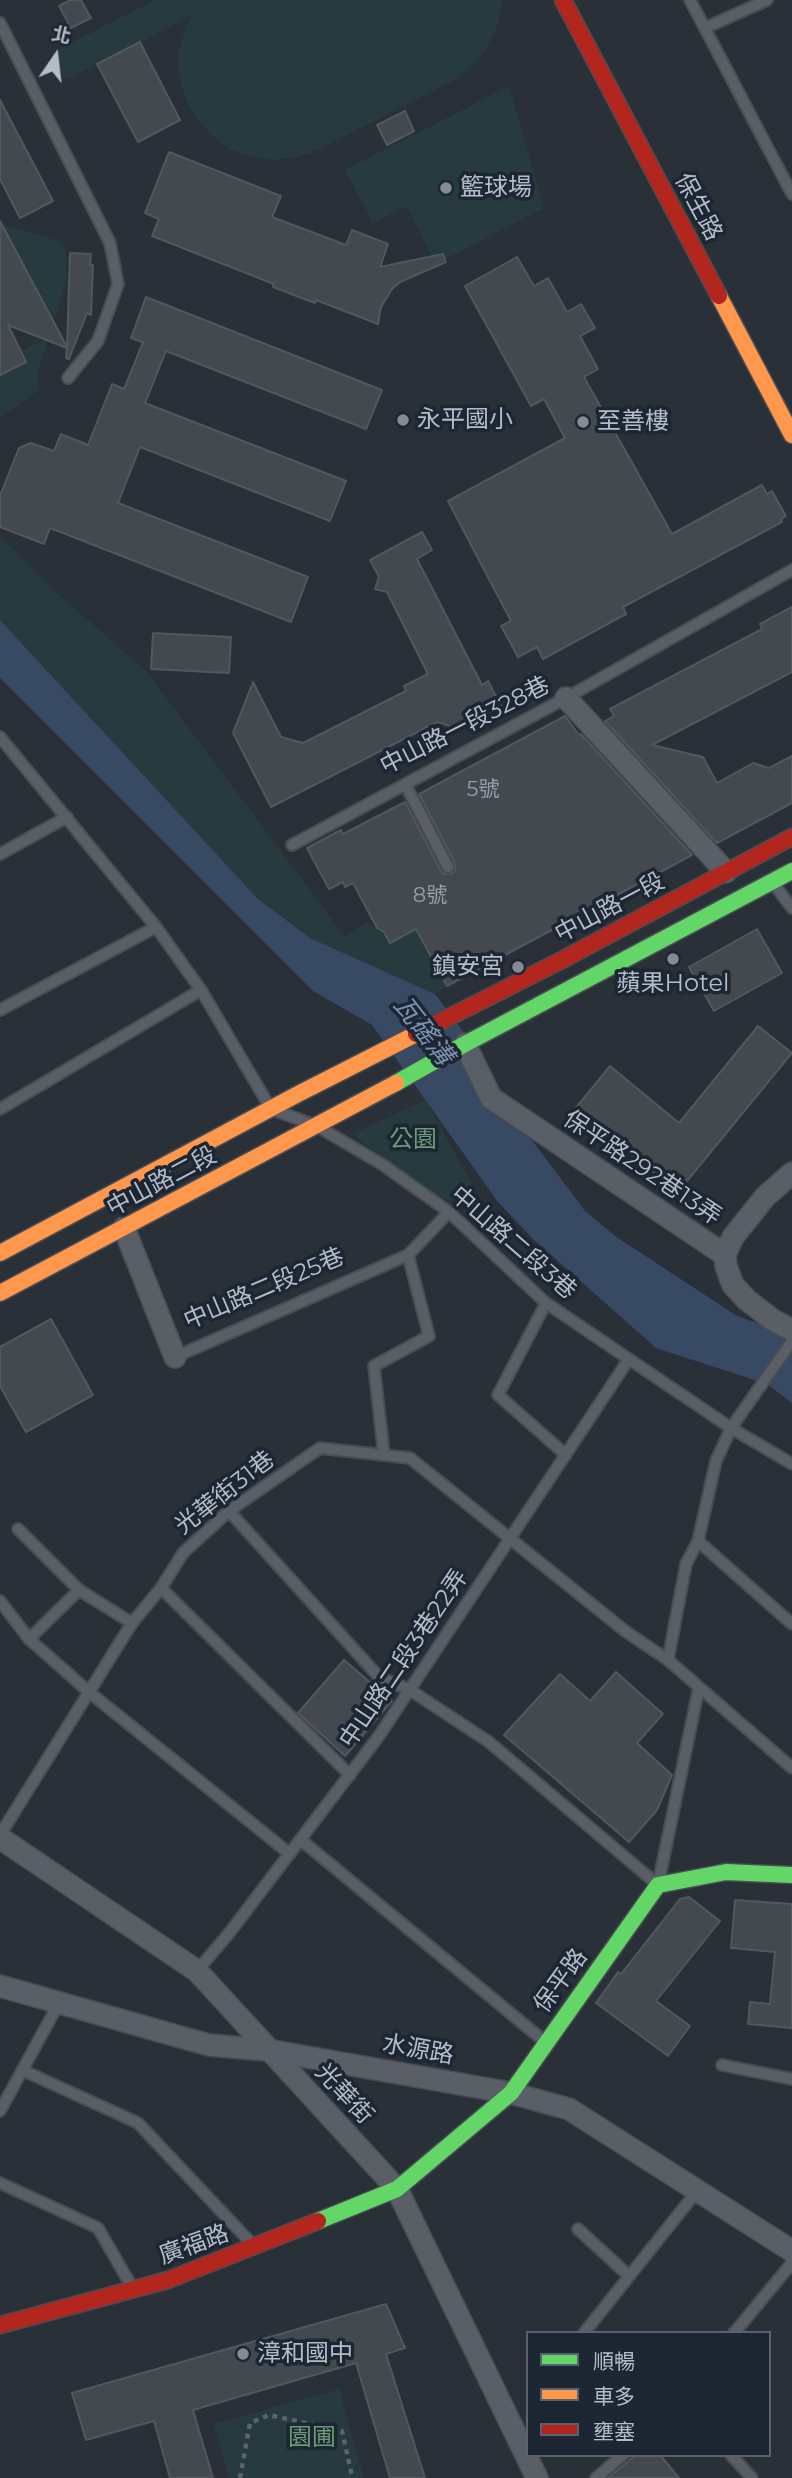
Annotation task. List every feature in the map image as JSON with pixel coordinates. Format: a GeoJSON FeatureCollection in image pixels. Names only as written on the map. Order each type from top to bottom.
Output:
{"type":"FeatureCollection","features":[{"type":"Feature","properties":{"kind":"street","name":"保生路"},"geometry":{"type":"LineString","coordinates":[[563,0],[792,435]]}},
{"type":"Feature","properties":{"kind":"street","name":"中山路一段328巷"},"geometry":{"type":"LineString","coordinates":[[566,698],[726,872]]}},
{"type":"Feature","properties":{"kind":"street","name":"中山路一段"},"geometry":{"type":"LineString","coordinates":[[333,1077],[447,1016],[560,961],[792,837]]}},
{"type":"Feature","properties":{"kind":"street"},"geometry":{"type":"LineString","coordinates":[[465,1045],[792,872]]}},
{"type":"Feature","properties":{"kind":"street","name":"中山路二段"},"geometry":{"type":"LineString","coordinates":[[0,1293],[345,1112],[465,1045]]}},
{"type":"Feature","properties":{"kind":"street","name":"保平路292巷13弄"},"geometry":{"type":"LineString","coordinates":[[465,1045],[491,1098],[725,1255],[733,1285],[755,1307],[792,1331]]}},
{"type":"Feature","properties":{"kind":"street","name":"中山路二段"},"geometry":{"type":"LineString","coordinates":[[0,1252],[333,1077]]}},
{"type":"Feature","properties":{"kind":"street"},"geometry":{"type":"LineString","coordinates":[[725,1255],[733,1237],[765,1197],[792,1173]]}},
{"type":"Feature","properties":{"kind":"street","name":"中山路二段25巷"},"geometry":{"type":"LineString","coordinates":[[124,1228],[175,1357]]}},
{"type":"Feature","properties":{"kind":"street","name":"光華街"},"geometry":{"type":"LineString","coordinates":[[0,1836],[197,1972],[397,2189],[526,2455]]}},
{"type":"Feature","properties":{"kind":"street"},"geometry":{"type":"LineString","coordinates":[[658,1885],[726,1872],[792,1875]]}},
{"type":"Feature","properties":{"kind":"street","name":"保平路"},"geometry":{"type":"LineString","coordinates":[[397,2189],[511,2093],[658,1885]]}},
{"type":"Feature","properties":{"kind":"street","name":"水源路"},"geometry":{"type":"LineString","coordinates":[[0,1986],[209,2045],[267,2050],[511,2093],[569,2109],[792,2251]]}},
{"type":"Feature","properties":{"kind":"street","name":"廣福路"},"geometry":{"type":"LineString","coordinates":[[0,2325],[168,2280],[397,2189]]}},
{"type":"Feature","properties":{"kind":"street","name":"光華街"},"geometry":{"type":"LineString","coordinates":[[527,2457],[537,2478]]}},
{"type":"Feature","properties":{"kind":"lane"},"geometry":{"type":"LineString","coordinates":[[690,0],[787,172],[792,194]]}},
{"type":"Feature","properties":{"kind":"lane"},"geometry":{"type":"LineString","coordinates":[[705,28],[767,0]]}},
{"type":"Feature","properties":{"kind":"lane"},"geometry":{"type":"LineString","coordinates":[[0,23],[110,243],[118,284],[98,341],[68,378]]}},
{"type":"Feature","properties":{"kind":"lane"},"geometry":{"type":"LineString","coordinates":[[566,698],[792,570]]}},
{"type":"Feature","properties":{"kind":"lane","name":"中山路一段328巷"},"geometry":{"type":"LineString","coordinates":[[292,845],[566,698]]}},
{"type":"Feature","properties":{"kind":"lane"},"geometry":{"type":"LineString","coordinates":[[0,737],[156,927],[201,990],[271,1109]]}},
{"type":"Feature","properties":{"kind":"lane"},"geometry":{"type":"LineString","coordinates":[[406,786],[448,867]]}},
{"type":"Feature","properties":{"kind":"lane"},"geometry":{"type":"LineString","coordinates":[[0,853],[66,817]]}},
{"type":"Feature","properties":{"kind":"lane"},"geometry":{"type":"LineString","coordinates":[[772,882],[792,908]]}},
{"type":"Feature","properties":{"kind":"lane"},"geometry":{"type":"LineString","coordinates":[[0,1010],[156,927]]}},
{"type":"Feature","properties":{"kind":"lane"},"geometry":{"type":"LineString","coordinates":[[0,1109],[201,990]]}},
{"type":"Feature","properties":{"kind":"lane","name":"中山路二段3巷"},"geometry":{"type":"LineString","coordinates":[[271,1109],[317,1126],[383,1165],[449,1212],[546,1303],[731,1428],[792,1464]]}},
{"type":"Feature","properties":{"kind":"lane","name":"中山路二段25巷"},"geometry":{"type":"LineString","coordinates":[[175,1357],[408,1255],[449,1212]]}},
{"type":"Feature","properties":{"kind":"lane"},"geometry":{"type":"LineString","coordinates":[[384,1455],[374,1366],[429,1336],[408,1255]]}},
{"type":"Feature","properties":{"kind":"lane"},"geometry":{"type":"LineString","coordinates":[[546,1303],[498,1395],[566,1455]]}},
{"type":"Feature","properties":{"kind":"lane"},"geometry":{"type":"LineString","coordinates":[[668,1660],[687,1564],[698,1541],[716,1461],[731,1428],[792,1341]]}},
{"type":"Feature","properties":{"kind":"lane","name":"中山路二段3巷22弄"},"geometry":{"type":"LineString","coordinates":[[197,1972],[301,1840],[410,1690],[629,1359]]}},
{"type":"Feature","properties":{"kind":"lane","name":"光華街31巷"},"geometry":{"type":"LineString","coordinates":[[0,1836],[132,1623],[161,1588],[183,1553],[229,1511],[320,1448],[410,1458],[625,1631],[668,1660],[792,1768]]}},
{"type":"Feature","properties":{"kind":"lane"},"geometry":{"type":"LineString","coordinates":[[229,1511],[379,1677],[410,1690],[489,1742],[658,1885],[699,1687]]}},
{"type":"Feature","properties":{"kind":"lane"},"geometry":{"type":"LineString","coordinates":[[18,1529],[79,1590],[132,1623]]}},
{"type":"Feature","properties":{"kind":"lane"},"geometry":{"type":"LineString","coordinates":[[698,1541],[792,1624]]}},
{"type":"Feature","properties":{"kind":"lane"},"geometry":{"type":"LineString","coordinates":[[161,1588],[350,1775]]}},
{"type":"Feature","properties":{"kind":"lane"},"geometry":{"type":"LineString","coordinates":[[29,1639],[79,1590]]}},
{"type":"Feature","properties":{"kind":"lane"},"geometry":{"type":"LineString","coordinates":[[0,1601],[29,1639],[89,1692],[290,1854]]}},
{"type":"Feature","properties":{"kind":"lane"},"geometry":{"type":"LineString","coordinates":[[301,1840],[545,2042]]}},
{"type":"Feature","properties":{"kind":"lane"},"geometry":{"type":"LineString","coordinates":[[0,2111],[59,2003]]}},
{"type":"Feature","properties":{"kind":"lane"},"geometry":{"type":"LineString","coordinates":[[722,2065],[792,2079]]}},
{"type":"Feature","properties":{"kind":"lane"},"geometry":{"type":"LineString","coordinates":[[22,2070],[138,2123],[255,2247]]}},
{"type":"Feature","properties":{"kind":"lane"},"geometry":{"type":"LineString","coordinates":[[0,2183],[98,2228],[134,2289]]}},
{"type":"Feature","properties":{"kind":"lane"},"geometry":{"type":"LineString","coordinates":[[586,2331],[697,2191]]}},
{"type":"Feature","properties":{"kind":"lane"},"geometry":{"type":"LineString","coordinates":[[578,2229],[629,2276]]}},
{"type":"Feature","properties":{"kind":"lane"},"geometry":{"type":"LineString","coordinates":[[736,2331],[792,2263]]}},
{"type":"Feature","properties":{"kind":"lane"},"geometry":{"type":"LineString","coordinates":[[596,2478],[621,2457]]}},
{"type":"Feature","properties":{"kind":"lane"},"geometry":{"type":"LineString","coordinates":[[733,2457],[752,2478]]}},
{"type":"Feature","properties":{"kind":"path"},"geometry":{"type":"LineString","coordinates":[[240,2478],[250,2423],[269,2415],[342,2431],[352,2476],[350,2478]]}},
{"type":"Feature","properties":{"kind":"green space"},"geometry":{"type":"Polygon","coordinates":[[[155,0],[501,0],[501,9],[496,31],[485,51],[469,69],[450,82],[320,149],[298,157],[275,160],[252,157],[230,149],[211,135],[196,118],[185,97],[179,75],[179,52],[191,16],[66,80],[52,53],[155,0]]]}},
{"type":"Feature","properties":{"kind":"green space","name":"籃球場"},"geometry":{"type":"Polygon","coordinates":[[[509,86],[544,208],[436,264],[406,206],[373,223],[345,170],[509,86]]]}},
{"type":"Feature","properties":{"kind":"green space"},"geometry":{"type":"Polygon","coordinates":[[[0,224],[59,241],[66,251],[66,283],[37,373],[39,390],[0,418],[0,371],[2,374],[26,362],[21,351],[44,339],[32,316],[40,297],[0,224]]]}},
{"type":"Feature","properties":{"kind":"green space"},"geometry":{"type":"Polygon","coordinates":[[[0,536],[50,587],[146,671],[345,937],[367,922],[384,932],[391,943],[424,925],[423,942],[447,986],[435,994],[310,938],[258,899],[0,620],[0,536]]]}},
{"type":"Feature","properties":{"kind":"green space","name":"公園"},"geometry":{"type":"Polygon","coordinates":[[[425,1100],[473,1185],[451,1202],[424,1188],[352,1134],[425,1100]]]}},
{"type":"Feature","properties":{"kind":"green space","name":"園圃"},"geometry":{"type":"Polygon","coordinates":[[[339,2389],[364,2478],[229,2478],[214,2424],[339,2389]]]}},
{"type":"Feature","properties":{"kind":"water","name":"瓦磘溝"},"geometry":{"type":"Polygon","coordinates":[[[0,620],[258,899],[310,938],[435,994],[483,1058],[517,1120],[585,1211],[615,1236],[737,1316],[792,1335],[792,1403],[767,1384],[656,1348],[532,1238],[498,1202],[372,1025],[313,991],[0,678],[0,620]]]}},
{"type":"Feature","properties":{"kind":"building"},"geometry":{"type":"Polygon","coordinates":[[[70,0],[81,0],[91,18],[71,28],[59,6],[70,0]]]}},
{"type":"Feature","properties":{"kind":"building"},"geometry":{"type":"Polygon","coordinates":[[[140,42],[180,120],[138,142],[97,64],[140,42]]]}},
{"type":"Feature","properties":{"kind":"building"},"geometry":{"type":"Polygon","coordinates":[[[0,100],[53,201],[20,218],[0,179],[0,100]]]}},
{"type":"Feature","properties":{"kind":"building"},"geometry":{"type":"Polygon","coordinates":[[[405,111],[414,131],[387,145],[377,125],[405,111]]]}},
{"type":"Feature","properties":{"kind":"building"},"geometry":{"type":"Polygon","coordinates":[[[169,152],[281,196],[272,217],[346,245],[352,230],[388,244],[380,267],[443,254],[446,262],[400,282],[392,289],[381,307],[378,324],[273,287],[274,284],[152,236],[159,219],[145,213],[169,152]]]}},
{"type":"Feature","properties":{"kind":"building"},"geometry":{"type":"Polygon","coordinates":[[[0,221],[67,347],[70,253],[91,254],[91,315],[87,313],[69,359],[66,358],[67,348],[8,325],[26,362],[0,375],[0,221]]]}},
{"type":"Feature","properties":{"kind":"building"},"geometry":{"type":"Polygon","coordinates":[[[517,257],[534,286],[548,278],[567,312],[581,304],[595,328],[580,336],[598,369],[584,377],[672,534],[762,485],[767,494],[772,491],[786,516],[781,519],[782,522],[623,607],[626,614],[543,659],[537,647],[518,657],[501,626],[511,621],[448,501],[565,438],[544,399],[531,406],[465,286],[517,257]]]}},
{"type":"Feature","properties":{"kind":"building"},"geometry":{"type":"Polygon","coordinates":[[[146,297],[382,390],[366,429],[166,351],[145,403],[346,481],[330,521],[140,447],[118,503],[308,577],[291,622],[50,528],[44,544],[0,527],[0,496],[19,448],[31,443],[54,451],[61,434],[88,445],[112,384],[124,389],[143,342],[131,338],[146,297]]]}},
{"type":"Feature","properties":{"kind":"building"},"geometry":{"type":"Polygon","coordinates":[[[422,532],[432,550],[417,559],[482,685],[488,681],[501,706],[457,728],[437,722],[271,807],[233,733],[253,682],[281,737],[303,743],[406,691],[404,686],[428,674],[387,592],[375,589],[379,577],[370,560],[422,532]]]}},
{"type":"Feature","properties":{"kind":"building"},"geometry":{"type":"Polygon","coordinates":[[[792,607],[792,672],[652,745],[703,757],[717,783],[753,763],[769,768],[792,756],[792,803],[717,843],[605,721],[614,716],[610,709],[762,629],[760,624],[792,607]]]}},
{"type":"Feature","properties":{"kind":"building"},"geometry":{"type":"Polygon","coordinates":[[[153,633],[231,637],[229,673],[151,669],[153,633]]]}},
{"type":"Feature","properties":{"kind":"building"},"geometry":{"type":"Polygon","coordinates":[[[565,716],[579,735],[581,734],[692,855],[447,986],[416,929],[390,943],[384,932],[377,928],[353,883],[345,887],[343,882],[329,889],[307,848],[341,830],[343,834],[405,802],[441,871],[451,874],[455,871],[455,863],[419,794],[565,716]]]}},
{"type":"Feature","properties":{"kind":"building"},"geometry":{"type":"Polygon","coordinates":[[[757,929],[782,973],[714,1011],[689,967],[757,929]]]}},
{"type":"Feature","properties":{"kind":"building"},"geometry":{"type":"Polygon","coordinates":[[[758,1026],[792,1053],[678,1192],[575,1109],[610,1066],[679,1123],[758,1026]]]}},
{"type":"Feature","properties":{"kind":"building"},"geometry":{"type":"Polygon","coordinates":[[[51,1319],[93,1395],[26,1432],[0,1386],[0,1347],[51,1319]]]}},
{"type":"Feature","properties":{"kind":"building"},"geometry":{"type":"Polygon","coordinates":[[[344,1660],[392,1701],[345,1756],[298,1713],[344,1660]]]}},
{"type":"Feature","properties":{"kind":"building"},"geometry":{"type":"Polygon","coordinates":[[[616,1672],[663,1714],[637,1743],[672,1775],[657,1810],[629,1842],[504,1735],[560,1674],[590,1701],[616,1672]]]}},
{"type":"Feature","properties":{"kind":"building"},"geometry":{"type":"Polygon","coordinates":[[[689,1897],[720,1921],[656,2001],[690,2026],[668,2056],[596,2003],[618,1972],[621,1974],[680,1899],[689,1897]]]}},
{"type":"Feature","properties":{"kind":"building"},"geometry":{"type":"Polygon","coordinates":[[[735,1900],[792,1904],[792,2028],[748,2024],[750,2002],[770,2004],[775,1952],[731,1948],[735,1900]]]}},
{"type":"Feature","properties":{"kind":"building"},"geometry":{"type":"Polygon","coordinates":[[[386,2304],[405,2348],[386,2354],[425,2478],[390,2478],[356,2363],[193,2410],[213,2478],[170,2478],[154,2421],[86,2440],[72,2393],[386,2304]]]}},
{"type":"Feature","properties":{"kind":"building"},"geometry":{"type":"Polygon","coordinates":[[[634,2457],[662,2457],[679,2478],[608,2478],[634,2457]]]}},
{"type":"Feature","properties":{"kind":"traffic: fast"},"geometry":{"type":"LineString","coordinates":[[396,1083],[792,871]]}},
{"type":"Feature","properties":{"kind":"traffic: fast"},"geometry":{"type":"LineString","coordinates":[[318,2221],[397,2189],[511,2093],[658,1885],[726,1872],[792,1875]]}},
{"type":"Feature","properties":{"kind":"traffic: slow"},"geometry":{"type":"LineString","coordinates":[[719,296],[792,435]]}},
{"type":"Feature","properties":{"kind":"traffic: slow"},"geometry":{"type":"LineString","coordinates":[[0,1253],[416,1034]]}},
{"type":"Feature","properties":{"kind":"traffic: slow"},"geometry":{"type":"LineString","coordinates":[[0,1293],[396,1083]]}},
{"type":"Feature","properties":{"kind":"traffic: jam"},"geometry":{"type":"LineString","coordinates":[[563,0],[719,296]]}},
{"type":"Feature","properties":{"kind":"traffic: jam"},"geometry":{"type":"LineString","coordinates":[[416,1034],[560,961],[792,837]]}},
{"type":"Feature","properties":{"kind":"traffic: jam"},"geometry":{"type":"LineString","coordinates":[[0,2325],[168,2280],[318,2221]]}},
{"type":"Feature","properties":{"kind":"place","name":"籃球場"},"geometry":{"type":"Point","coordinates":[446,188]}},
{"type":"Feature","properties":{"kind":"place","name":"永平國小"},"geometry":{"type":"Point","coordinates":[403,420]}},
{"type":"Feature","properties":{"kind":"place","name":"至善樓"},"geometry":{"type":"Point","coordinates":[583,422]}},
{"type":"Feature","properties":{"kind":"place","name":"蘋果Hotel"},"geometry":{"type":"Point","coordinates":[673,959]}},
{"type":"Feature","properties":{"kind":"place","name":"鎮安宮"},"geometry":{"type":"Point","coordinates":[518,967]}},
{"type":"Feature","properties":{"kind":"place","name":"漳和國中"},"geometry":{"type":"Point","coordinates":[243,2354]}}]}
